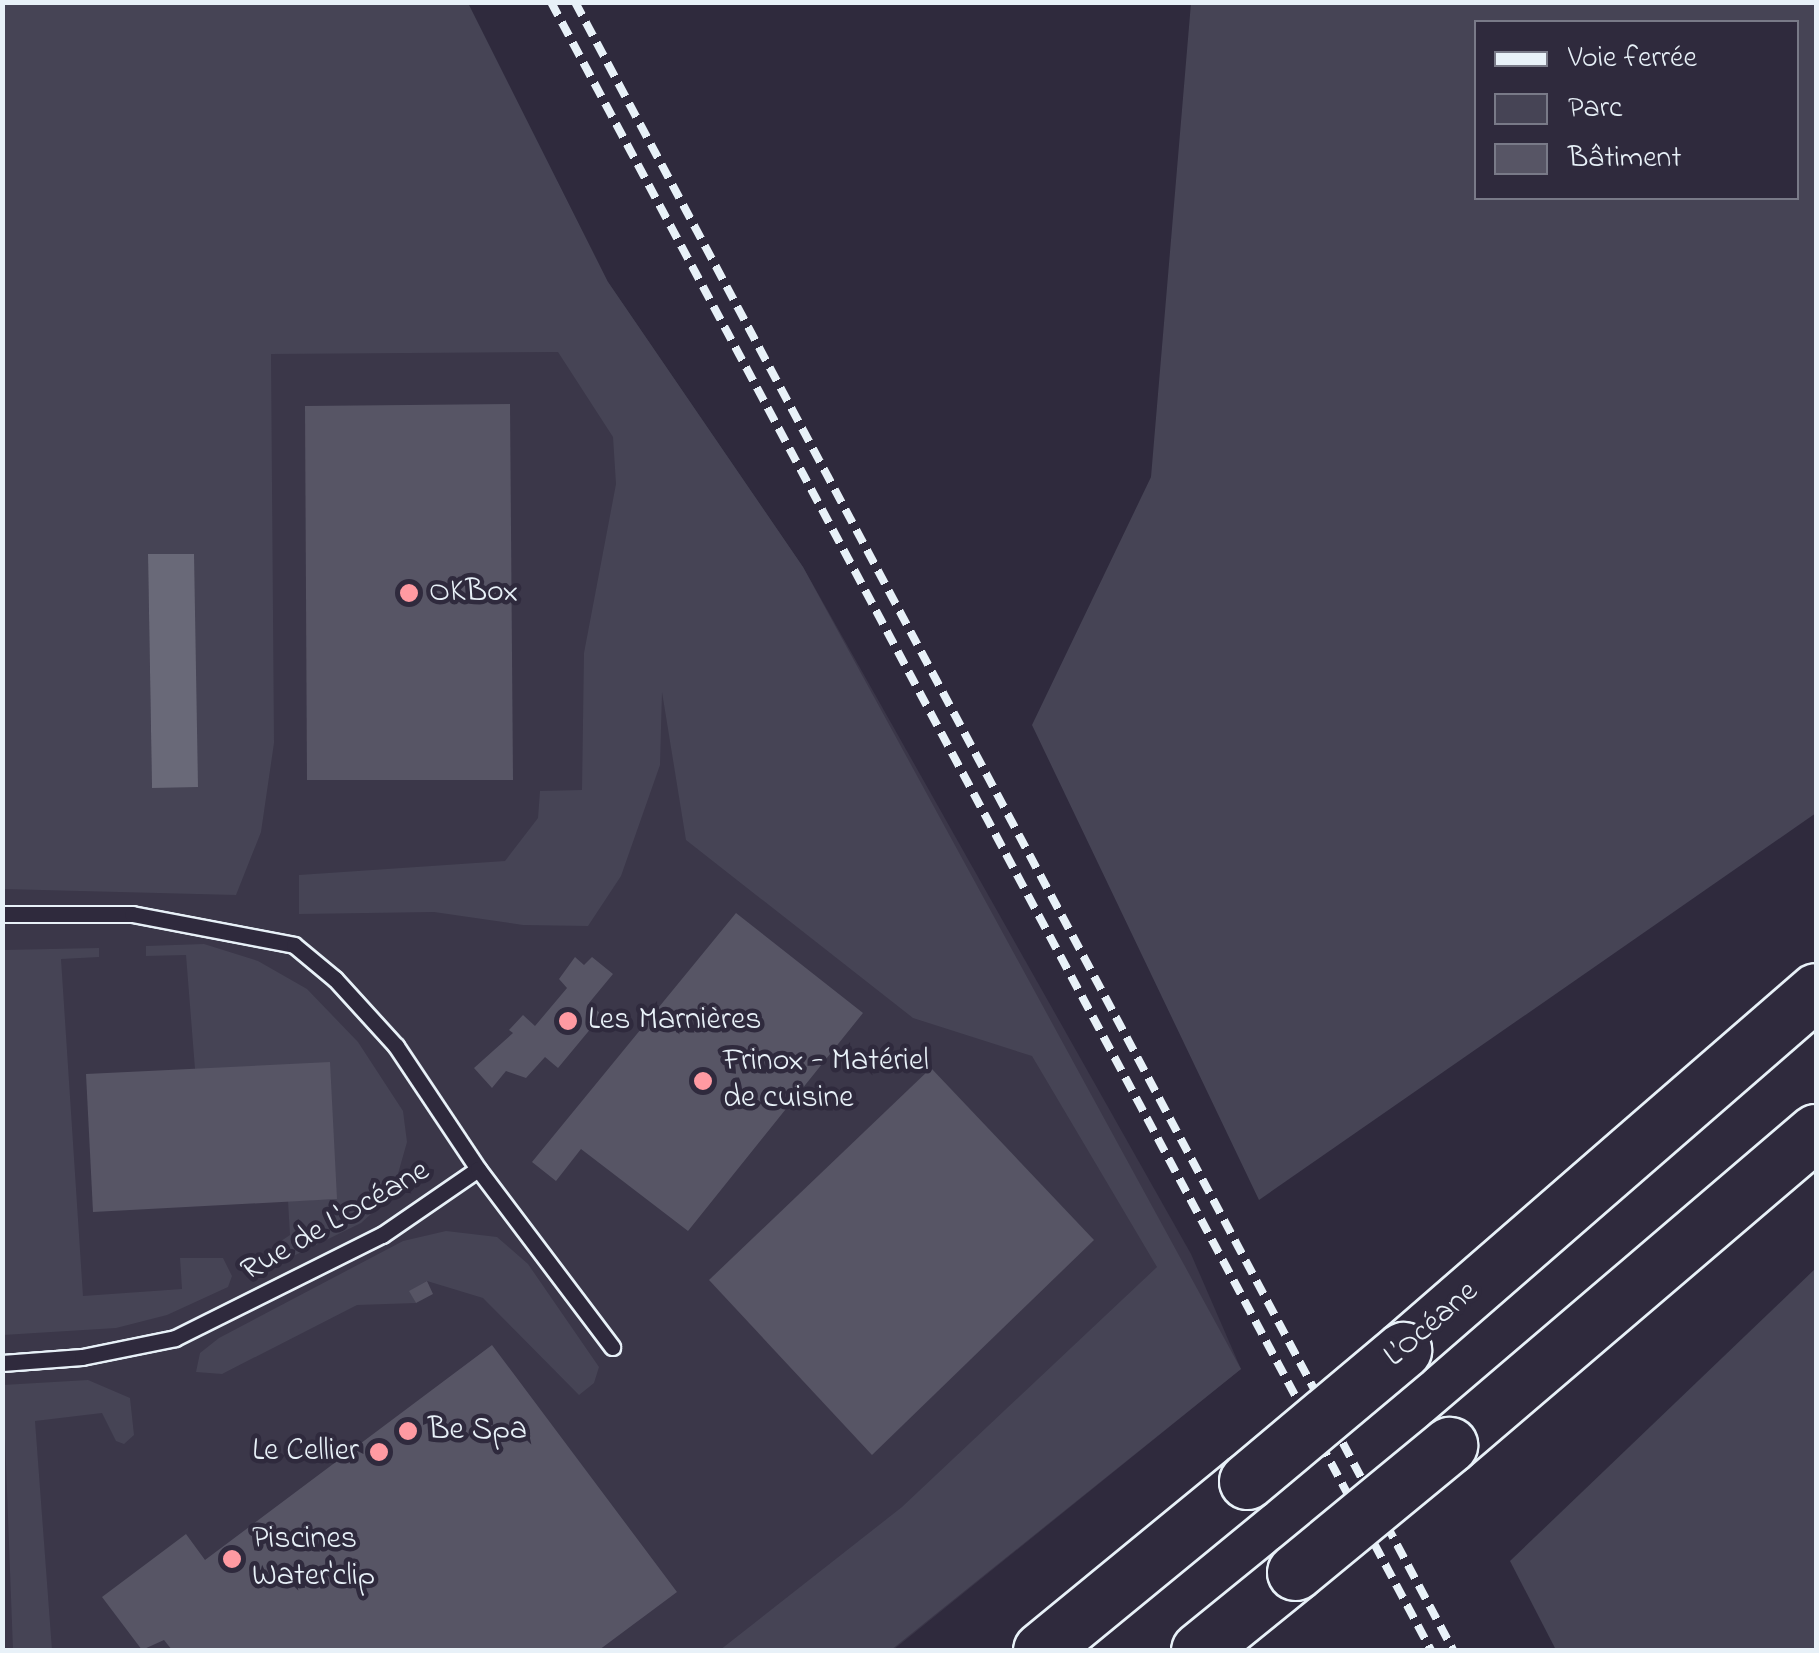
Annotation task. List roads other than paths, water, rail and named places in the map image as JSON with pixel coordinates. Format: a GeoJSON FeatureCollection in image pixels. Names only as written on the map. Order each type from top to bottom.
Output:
{"type":"FeatureCollection","features":[{"type":"Feature","properties":{"kind":"highway","name":"L’Océane"},"geometry":{"type":"LineString","coordinates":[[1041,1650],[1402,1350],[1816,990]]}},
{"type":"Feature","properties":{"kind":"highway"},"geometry":{"type":"LineString","coordinates":[[1199,1650],[1449,1445],[1816,1132]]}},
{"type":"Feature","properties":{"kind":"lane"},"geometry":{"type":"LineString","coordinates":[[2,914],[132,914],[294,945],[335,978],[396,1046],[478,1169]]}},
{"type":"Feature","properties":{"kind":"lane","name":"Rue de L'Océane"},"geometry":{"type":"LineString","coordinates":[[2,1362],[130,1350],[176,1338],[382,1235],[478,1169],[612,1348]]}},
{"type":"Feature","properties":{"kind":"water"},"geometry":{"type":"Polygon","coordinates":[[[148,554],[194,554],[198,787],[152,788],[148,554]]]}},
{"type":"Feature","properties":{"kind":"railway"},"geometry":{"type":"LineString","coordinates":[[551,2],[1431,1650]]}},
{"type":"Feature","properties":{"kind":"railway"},"geometry":{"type":"LineString","coordinates":[[575,2],[1453,1650]]}},
{"type":"Feature","properties":{"kind":"place","name":"OKBox"},"geometry":{"type":"Point","coordinates":[409,593]}},
{"type":"Feature","properties":{"kind":"place","name":"Les Marnières"},"geometry":{"type":"Point","coordinates":[568,1021]}},
{"type":"Feature","properties":{"kind":"place","name":"Frinox - Matériel de cuisine"},"geometry":{"type":"Point","coordinates":[703,1081]}},
{"type":"Feature","properties":{"kind":"place","name":"Be Spa"},"geometry":{"type":"Point","coordinates":[408,1431]}},
{"type":"Feature","properties":{"kind":"place","name":"Le Cellier"},"geometry":{"type":"Point","coordinates":[379,1452]}},
{"type":"Feature","properties":{"kind":"place","name":"Piscines Water'clip"},"geometry":{"type":"Point","coordinates":[232,1559]}}]}
